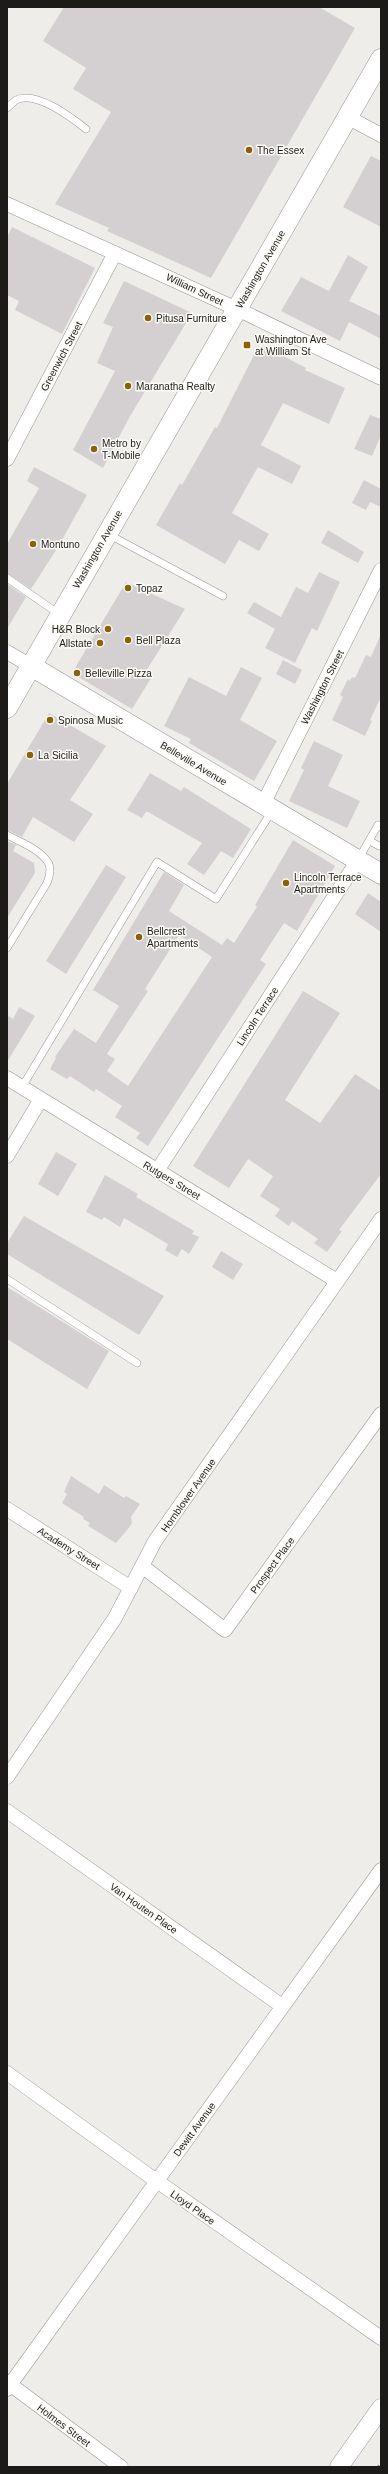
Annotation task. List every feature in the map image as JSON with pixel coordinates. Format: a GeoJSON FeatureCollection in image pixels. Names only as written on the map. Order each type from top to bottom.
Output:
{"type":"FeatureCollection","features":[{"type":"Feature","properties":{"kind":"main road","name":"Washington Avenue"},"geometry":{"type":"LineString","coordinates":[[7,708],[106,533],[381,59]]}},
{"type":"Feature","properties":{"kind":"main road","name":"Belleville Avenue"},"geometry":{"type":"LineString","coordinates":[[31,666],[381,874]]}},
{"type":"Feature","properties":{"kind":"street"},"geometry":{"type":"LineString","coordinates":[[347,117],[381,136]]}},
{"type":"Feature","properties":{"kind":"street","name":"William Street"},"geometry":{"type":"LineString","coordinates":[[7,204],[237,308],[381,378]]}},
{"type":"Feature","properties":{"kind":"street","name":"Greenwich Street"},"geometry":{"type":"LineString","coordinates":[[7,459],[115,253]]}},
{"type":"Feature","properties":{"kind":"street","name":"Washington Street"},"geometry":{"type":"LineString","coordinates":[[268,806],[381,570]]}},
{"type":"Feature","properties":{"kind":"street","name":"Belleville Avenue"},"geometry":{"type":"LineString","coordinates":[[7,652],[31,666]]}},
{"type":"Feature","properties":{"kind":"street","name":"Lincoln Terrace"},"geometry":{"type":"LineString","coordinates":[[157,1171],[358,860]]}},
{"type":"Feature","properties":{"kind":"street","name":"Rutgers Street"},"geometry":{"type":"LineString","coordinates":[[7,1078],[337,1281]]}},
{"type":"Feature","properties":{"kind":"street"},"geometry":{"type":"LineString","coordinates":[[7,1156],[42,1099]]}},
{"type":"Feature","properties":{"kind":"street","name":"Hornblower Avenue"},"geometry":{"type":"LineString","coordinates":[[8,1776],[115,1618],[155,1542],[381,1219]]}},
{"type":"Feature","properties":{"kind":"street","name":"Prospect Place"},"geometry":{"type":"LineString","coordinates":[[142,1566],[225,1630],[381,1414]]}},
{"type":"Feature","properties":{"kind":"street","name":"Academy Street"},"geometry":{"type":"LineString","coordinates":[[7,1509],[131,1588]]}},
{"type":"Feature","properties":{"kind":"street","name":"Van Houten Place"},"geometry":{"type":"LineString","coordinates":[[7,1811],[282,2006]]}},
{"type":"Feature","properties":{"kind":"street","name":"Dewitt Avenue"},"geometry":{"type":"LineString","coordinates":[[8,2385],[381,1870]]}},
{"type":"Feature","properties":{"kind":"street","name":"Lloyd Place"},"geometry":{"type":"LineString","coordinates":[[7,2073],[156,2181],[381,2338]]}},
{"type":"Feature","properties":{"kind":"street","name":"Holmes Street"},"geometry":{"type":"LineString","coordinates":[[8,2385],[121,2467]]}},
{"type":"Feature","properties":{"kind":"street"},"geometry":{"type":"LineString","coordinates":[[339,2467],[381,2408]]}},
{"type":"Feature","properties":{"kind":"lane"},"geometry":{"type":"LineString","coordinates":[[7,108],[17,100],[30,98],[66,112],[86,129]]}},
{"type":"Feature","properties":{"kind":"lane"},"geometry":{"type":"LineString","coordinates":[[106,533],[223,596]]}},
{"type":"Feature","properties":{"kind":"lane"},"geometry":{"type":"LineString","coordinates":[[7,578],[60,614]]}},
{"type":"Feature","properties":{"kind":"lane"},"geometry":{"type":"LineString","coordinates":[[22,1087],[157,862],[216,899],[268,806]]}},
{"type":"Feature","properties":{"kind":"lane"},"geometry":{"type":"LineString","coordinates":[[358,860],[380,824]]}},
{"type":"Feature","properties":{"kind":"lane"},"geometry":{"type":"LineString","coordinates":[[7,835],[38,853],[49,864],[50,873],[47,883],[7,948]]}},
{"type":"Feature","properties":{"kind":"lane"},"geometry":{"type":"LineString","coordinates":[[370,841],[379,846]]}},
{"type":"Feature","properties":{"kind":"lane"},"geometry":{"type":"LineString","coordinates":[[7,1279],[137,1363]]}},
{"type":"Feature","properties":{"kind":"path"},"geometry":{"type":"LineString","coordinates":[[378,2467],[381,2463]]}},
{"type":"Feature","properties":{"kind":"building"},"geometry":{"type":"Polygon","coordinates":[[[64,7],[319,7],[355,28],[211,278],[107,231],[109,228],[55,204],[111,112],[73,89],[86,68],[43,41],[64,7]]]}},
{"type":"Feature","properties":{"kind":"building"},"geometry":{"type":"Polygon","coordinates":[[[371,156],[381,161],[381,227],[343,207],[371,156]]]}},
{"type":"Feature","properties":{"kind":"building"},"geometry":{"type":"Polygon","coordinates":[[[12,227],[95,268],[62,334],[15,310],[19,301],[7,295],[7,237],[12,227]]]}},
{"type":"Feature","properties":{"kind":"building"},"geometry":{"type":"Polygon","coordinates":[[[348,255],[368,267],[349,301],[381,316],[381,339],[349,322],[340,341],[281,311],[301,277],[329,291],[348,255]]]}},
{"type":"Feature","properties":{"kind":"building"},"geometry":{"type":"Polygon","coordinates":[[[124,281],[192,313],[129,418],[103,468],[73,450],[115,371],[97,363],[113,327],[103,323],[124,281]]]}},
{"type":"Feature","properties":{"kind":"building"},"geometry":{"type":"Polygon","coordinates":[[[264,346],[306,368],[305,370],[345,388],[329,424],[283,403],[261,445],[301,466],[292,484],[258,467],[232,513],[269,534],[259,551],[239,540],[225,564],[156,525],[180,483],[182,485],[215,427],[217,428],[257,349],[264,346]]]}},
{"type":"Feature","properties":{"kind":"building"},"geometry":{"type":"Polygon","coordinates":[[[370,415],[381,419],[381,435],[372,456],[354,449],[370,415]]]}},
{"type":"Feature","properties":{"kind":"building"},"geometry":{"type":"Polygon","coordinates":[[[34,467],[87,495],[58,547],[31,589],[7,573],[7,544],[39,488],[27,481],[34,467]]]}},
{"type":"Feature","properties":{"kind":"building"},"geometry":{"type":"Polygon","coordinates":[[[364,480],[381,489],[381,507],[370,502],[366,510],[352,503],[364,480]]]}},
{"type":"Feature","properties":{"kind":"building"},"geometry":{"type":"Polygon","coordinates":[[[328,530],[364,552],[358,563],[321,543],[328,530]]]}},
{"type":"Feature","properties":{"kind":"building"},"geometry":{"type":"Polygon","coordinates":[[[319,572],[340,582],[317,631],[312,628],[295,663],[265,648],[275,629],[247,613],[254,602],[281,617],[296,587],[308,593],[319,572]]]}},
{"type":"Feature","properties":{"kind":"building","name":"Bell Plaza"},"geometry":{"type":"Polygon","coordinates":[[[126,582],[185,609],[146,671],[153,675],[132,709],[72,673],[126,582]]]}},
{"type":"Feature","properties":{"kind":"building"},"geometry":{"type":"Polygon","coordinates":[[[7,584],[26,597],[7,629],[7,584]]]}},
{"type":"Feature","properties":{"kind":"building"},"geometry":{"type":"Polygon","coordinates":[[[381,634],[381,697],[370,720],[372,721],[365,736],[332,720],[343,697],[340,695],[348,679],[350,681],[352,677],[355,678],[366,655],[371,657],[381,634]]]}},
{"type":"Feature","properties":{"kind":"building"},"geometry":{"type":"Polygon","coordinates":[[[283,660],[302,670],[295,684],[276,674],[283,660]]]}},
{"type":"Feature","properties":{"kind":"building"},"geometry":{"type":"Polygon","coordinates":[[[241,667],[262,678],[240,720],[277,741],[254,781],[189,743],[191,739],[164,726],[189,677],[226,696],[241,667]]]}},
{"type":"Feature","properties":{"kind":"building"},"geometry":{"type":"Polygon","coordinates":[[[49,713],[106,746],[70,800],[93,814],[74,842],[33,817],[22,837],[7,830],[7,784],[49,713]]]}},
{"type":"Feature","properties":{"kind":"building"},"geometry":{"type":"Polygon","coordinates":[[[314,741],[343,755],[328,786],[360,801],[347,828],[289,801],[304,770],[301,768],[314,741]]]}},
{"type":"Feature","properties":{"kind":"building"},"geometry":{"type":"Polygon","coordinates":[[[150,773],[181,791],[184,787],[251,829],[233,858],[221,851],[204,875],[187,864],[202,843],[148,812],[146,812],[142,818],[127,810],[150,773]]]}},
{"type":"Feature","properties":{"kind":"building"},"geometry":{"type":"Polygon","coordinates":[[[293,840],[335,866],[297,931],[284,923],[260,960],[266,964],[148,1146],[136,1138],[140,1133],[115,1117],[122,1106],[96,1089],[94,1092],[70,1076],[67,1079],[50,1069],[56,1058],[55,1057],[74,1029],[96,1043],[119,1006],[93,990],[164,872],[184,885],[169,911],[222,945],[227,938],[234,943],[257,907],[255,905],[293,840]],[[179,935],[145,989],[148,991],[107,1054],[115,1059],[107,1071],[128,1086],[212,957],[179,935]]]}},
{"type":"Feature","properties":{"kind":"building"},"geometry":{"type":"Polygon","coordinates":[[[7,841],[16,845],[13,851],[34,863],[35,873],[7,918],[7,841]]]}},
{"type":"Feature","properties":{"kind":"building"},"geometry":{"type":"Polygon","coordinates":[[[106,865],[126,877],[66,974],[46,961],[106,865]]]}},
{"type":"Feature","properties":{"kind":"building"},"geometry":{"type":"Polygon","coordinates":[[[368,893],[381,902],[381,932],[355,914],[368,893]]]}},
{"type":"Feature","properties":{"kind":"building"},"geometry":{"type":"Polygon","coordinates":[[[303,991],[340,1013],[285,1100],[320,1123],[355,1074],[381,1091],[381,1174],[339,1230],[342,1231],[327,1252],[314,1243],[318,1239],[292,1221],[289,1226],[275,1216],[280,1209],[260,1196],[273,1176],[248,1159],[229,1188],[193,1166],[303,991]]]}},
{"type":"Feature","properties":{"kind":"building"},"geometry":{"type":"Polygon","coordinates":[[[19,1007],[35,1016],[7,1062],[7,1015],[13,1019],[19,1007]]]}},
{"type":"Feature","properties":{"kind":"building"},"geometry":{"type":"Polygon","coordinates":[[[56,1152],[77,1164],[58,1196],[38,1184],[56,1152]]]}},
{"type":"Feature","properties":{"kind":"building"},"geometry":{"type":"Polygon","coordinates":[[[105,1175],[138,1194],[136,1197],[194,1231],[192,1234],[199,1237],[189,1254],[182,1249],[177,1257],[165,1250],[168,1244],[124,1218],[120,1227],[104,1217],[102,1220],[86,1212],[105,1175]]]}},
{"type":"Feature","properties":{"kind":"building"},"geometry":{"type":"Polygon","coordinates":[[[24,1216],[164,1296],[139,1335],[7,1254],[7,1243],[24,1216]]]}},
{"type":"Feature","properties":{"kind":"building"},"geometry":{"type":"Polygon","coordinates":[[[221,1251],[243,1264],[233,1280],[212,1267],[221,1251]]]}},
{"type":"Feature","properties":{"kind":"building"},"geometry":{"type":"Polygon","coordinates":[[[7,1287],[109,1351],[87,1389],[7,1339],[7,1287]]]}},
{"type":"Feature","properties":{"kind":"building"},"geometry":{"type":"Polygon","coordinates":[[[71,1476],[99,1494],[104,1485],[124,1498],[126,1496],[140,1504],[131,1517],[132,1523],[116,1543],[88,1526],[90,1523],[83,1519],[84,1517],[62,1503],[67,1494],[64,1492],[71,1476]]]}},
{"type":"Feature","properties":{"kind":"place","name":"The Essex"},"geometry":{"type":"Point","coordinates":[249,150]}},
{"type":"Feature","properties":{"kind":"place","name":"Pitusa Furniture"},"geometry":{"type":"Point","coordinates":[148,318]}},
{"type":"Feature","properties":{"kind":"place","name":"Washington Ave at William St"},"geometry":{"type":"Point","coordinates":[247,345]}},
{"type":"Feature","properties":{"kind":"place","name":"Maranatha Realty"},"geometry":{"type":"Point","coordinates":[128,386]}},
{"type":"Feature","properties":{"kind":"place","name":"Metro by T-Mobile"},"geometry":{"type":"Point","coordinates":[94,449]}},
{"type":"Feature","properties":{"kind":"place","name":"Montuno"},"geometry":{"type":"Point","coordinates":[33,544]}},
{"type":"Feature","properties":{"kind":"place","name":"Topaz"},"geometry":{"type":"Point","coordinates":[128,588]}},
{"type":"Feature","properties":{"kind":"place","name":"H&R Block"},"geometry":{"type":"Point","coordinates":[108,629]}},
{"type":"Feature","properties":{"kind":"place","name":"Bell Plaza"},"geometry":{"type":"Point","coordinates":[128,640]}},
{"type":"Feature","properties":{"kind":"place","name":"Allstate"},"geometry":{"type":"Point","coordinates":[100,643]}},
{"type":"Feature","properties":{"kind":"place","name":"Belleville Pizza"},"geometry":{"type":"Point","coordinates":[77,673]}},
{"type":"Feature","properties":{"kind":"place","name":"Spinosa Music"},"geometry":{"type":"Point","coordinates":[50,720]}},
{"type":"Feature","properties":{"kind":"place","name":"La Sicilia"},"geometry":{"type":"Point","coordinates":[30,755]}},
{"type":"Feature","properties":{"kind":"place","name":"Lincoln Terrace Apartments"},"geometry":{"type":"Point","coordinates":[286,883]}},
{"type":"Feature","properties":{"kind":"place","name":"Bellcrest Apartments"},"geometry":{"type":"Point","coordinates":[139,937]}}]}
